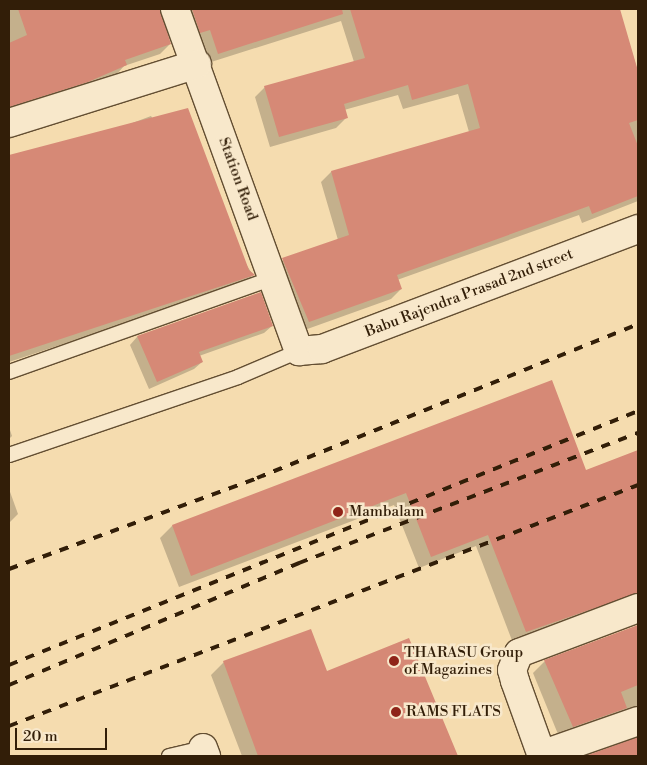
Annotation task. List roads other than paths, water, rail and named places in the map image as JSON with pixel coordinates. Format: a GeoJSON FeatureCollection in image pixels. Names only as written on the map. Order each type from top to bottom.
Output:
{"type":"FeatureCollection","features":[{"type":"Feature","properties":{"kind":"street","name":"Station Road"},"geometry":{"type":"LineString","coordinates":[[175,9],[197,64],[299,351]]}},
{"type":"Feature","properties":{"kind":"street"},"geometry":{"type":"LineString","coordinates":[[9,123],[197,64]]}},
{"type":"Feature","properties":{"kind":"street","name":"Babu Rajendra Prasad 2nd street"},"geometry":{"type":"LineString","coordinates":[[299,351],[322,349],[638,229]]}},
{"type":"Feature","properties":{"kind":"street"},"geometry":{"type":"LineString","coordinates":[[638,608],[519,653],[514,675],[541,756],[638,721]]}},
{"type":"Feature","properties":{"kind":"lane"},"geometry":{"type":"LineString","coordinates":[[9,372],[273,278]]}},
{"type":"Feature","properties":{"kind":"lane"},"geometry":{"type":"LineString","coordinates":[[9,455],[238,377],[299,351]]}},
{"type":"Feature","properties":{"kind":"lane"},"geometry":{"type":"LineString","coordinates":[[169,756],[205,752]]}},
{"type":"Feature","properties":{"kind":"railway"},"geometry":{"type":"LineString","coordinates":[[9,569],[257,478],[638,324]]}},
{"type":"Feature","properties":{"kind":"railway"},"geometry":{"type":"LineString","coordinates":[[9,665],[638,411]]}},
{"type":"Feature","properties":{"kind":"railway"},"geometry":{"type":"LineString","coordinates":[[9,685],[299,563],[638,433]]}},
{"type":"Feature","properties":{"kind":"railway"},"geometry":{"type":"LineString","coordinates":[[9,726],[638,485]]}},
{"type":"Feature","properties":{"kind":"place","name":"Mambalam"},"geometry":{"type":"Point","coordinates":[338,512]}},
{"type":"Feature","properties":{"kind":"place","name":"THARASU Group of Magazines"},"geometry":{"type":"Point","coordinates":[394,661]}},
{"type":"Feature","properties":{"kind":"place","name":"RAMS FLATS"},"geometry":{"type":"Point","coordinates":[396,712]}}]}
